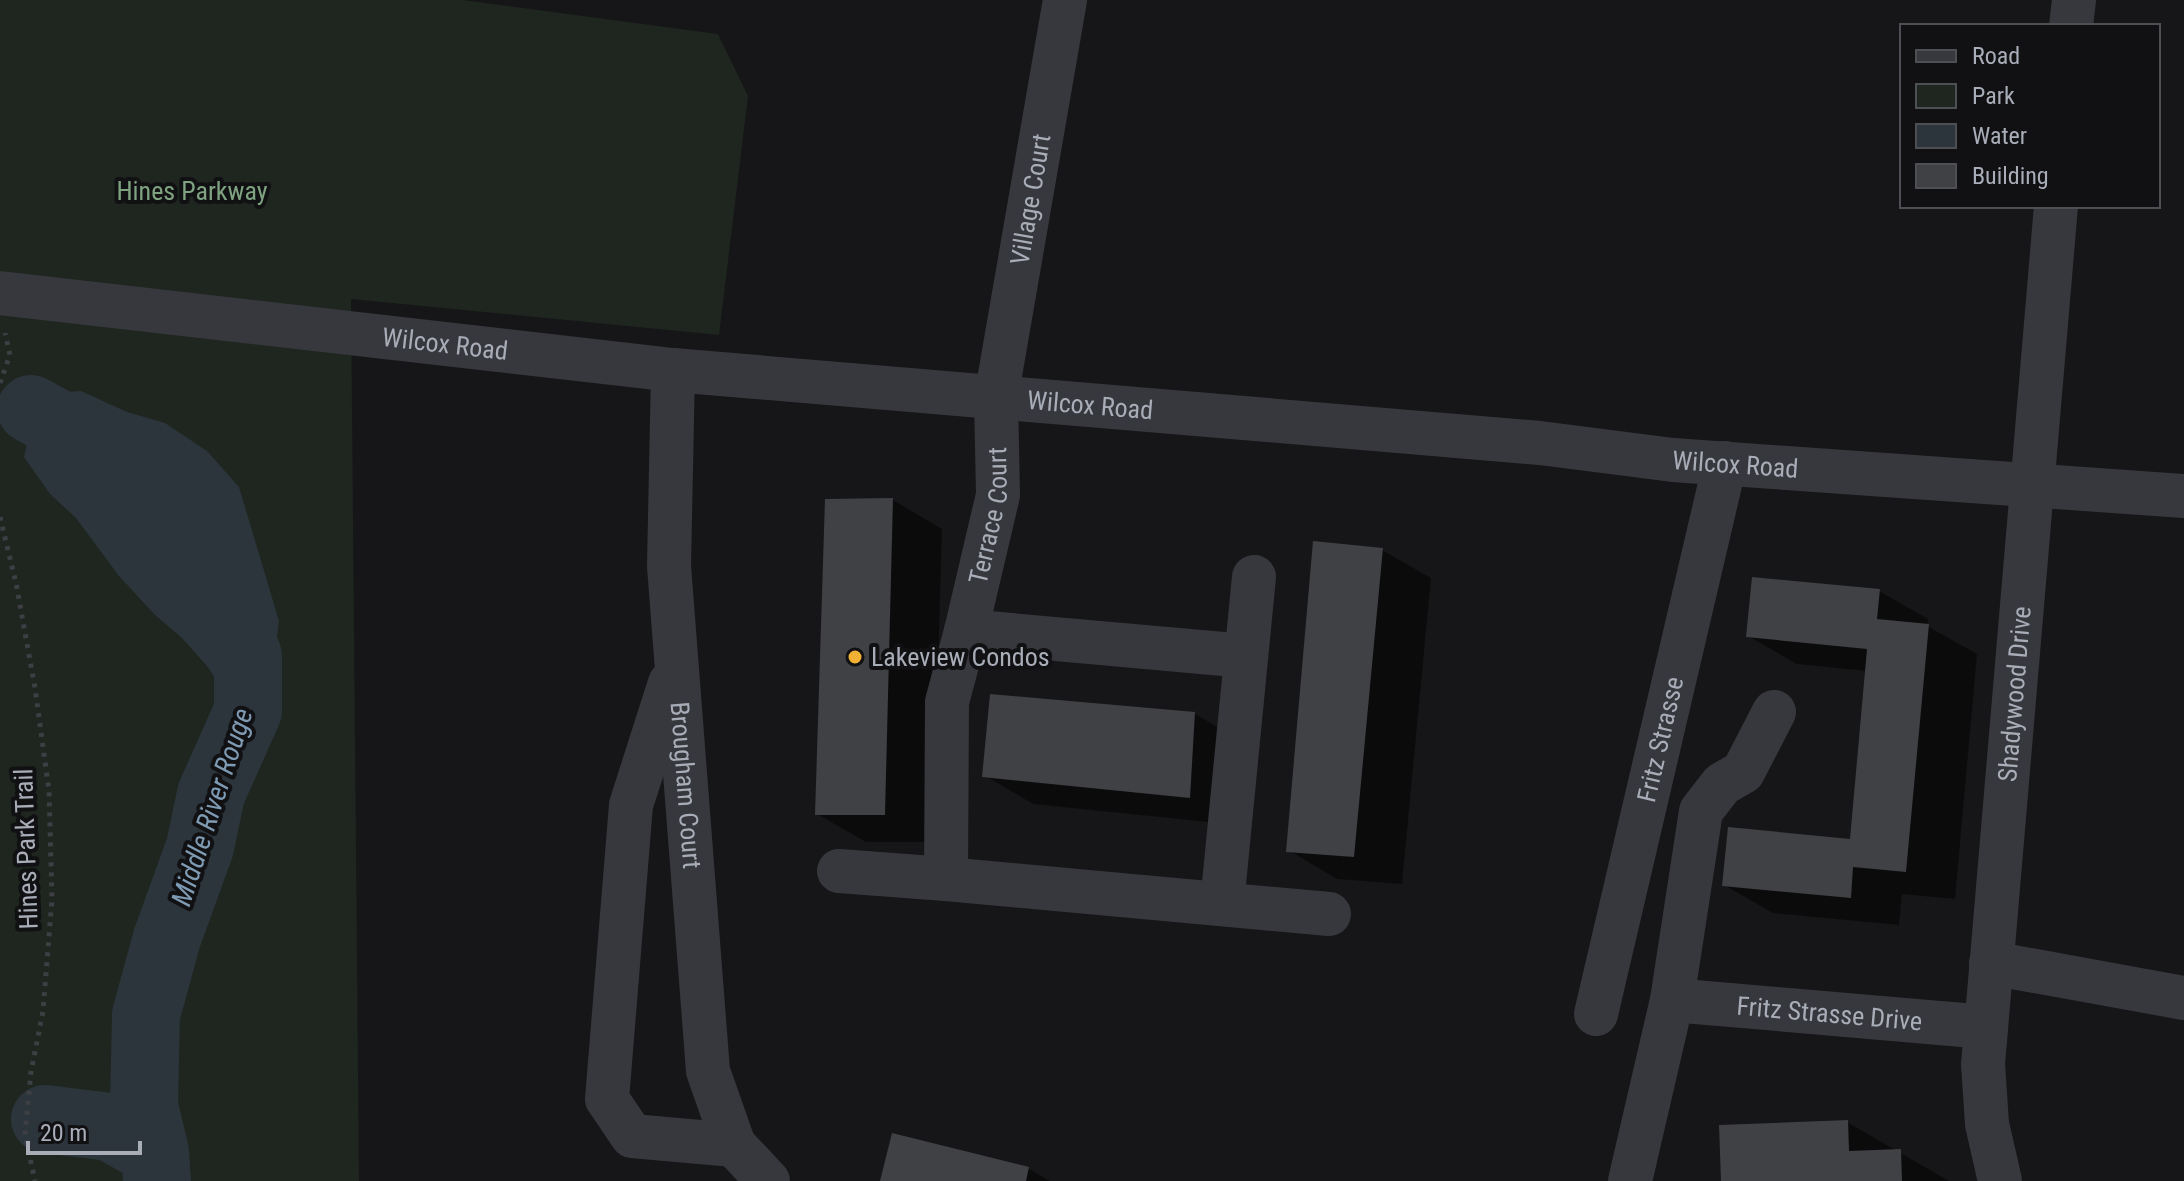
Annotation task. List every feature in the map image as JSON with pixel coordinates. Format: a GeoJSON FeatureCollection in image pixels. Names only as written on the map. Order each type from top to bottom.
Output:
{"type":"FeatureCollection","features":[{"type":"Feature","properties":{"kind":"street","name":"Village Court"},"geometry":{"type":"LineString","coordinates":[[996,398],[1065,0]]}},
{"type":"Feature","properties":{"kind":"street"},"geometry":{"type":"LineString","coordinates":[[2071,24],[2074,0]]}},
{"type":"Feature","properties":{"kind":"street","name":"Shadywood Drive"},"geometry":{"type":"LineString","coordinates":[[2000,1181],[1987,1124],[1983,1064],[2056,208]]}},
{"type":"Feature","properties":{"kind":"street","name":"Wilcox Road"},"geometry":{"type":"LineString","coordinates":[[2,310],[1540,443],[1673,460],[2184,496]]}},
{"type":"Feature","properties":{"kind":"street","name":"Brougham Court"},"geometry":{"type":"LineString","coordinates":[[673,370],[669,566],[708,1071],[734,1145],[768,1181]]}},
{"type":"Feature","properties":{"kind":"street","name":"Terrace Court"},"geometry":{"type":"LineString","coordinates":[[946,879],[947,702],[998,495],[996,398]]}},
{"type":"Feature","properties":{"kind":"street","name":"Fritz Strasse"},"geometry":{"type":"LineString","coordinates":[[1596,1014],[1725,463]]}},
{"type":"Feature","properties":{"kind":"street"},"geometry":{"type":"LineString","coordinates":[[1222,904],[1254,577]]}},
{"type":"Feature","properties":{"kind":"street"},"geometry":{"type":"LineString","coordinates":[[966,631],[1246,656]]}},
{"type":"Feature","properties":{"kind":"street"},"geometry":{"type":"LineString","coordinates":[[677,661],[631,805],[607,1099],[632,1136],[734,1145]]}},
{"type":"Feature","properties":{"kind":"street"},"geometry":{"type":"LineString","coordinates":[[1640,1171],[1672,1000],[1701,811],[1722,784],[1743,772],[1774,712]]}},
{"type":"Feature","properties":{"kind":"street"},"geometry":{"type":"LineString","coordinates":[[839,871],[1329,914]]}},
{"type":"Feature","properties":{"kind":"street"},"geometry":{"type":"LineString","coordinates":[[1991,963],[2184,998]]}},
{"type":"Feature","properties":{"kind":"street","name":"Fritz Strasse Drive"},"geometry":{"type":"LineString","coordinates":[[1672,1000],[1986,1027]]}},
{"type":"Feature","properties":{"kind":"path"},"geometry":{"type":"LineString","coordinates":[[0,383],[10,355],[2,310]]}},
{"type":"Feature","properties":{"kind":"path","name":"Hines Park Trail"},"geometry":{"type":"LineString","coordinates":[[0,517],[16,583],[49,791],[52,899],[43,1011],[31,1072],[25,1134],[35,1181]]}},
{"type":"Feature","properties":{"kind":"green space","name":"Hines Parkway"},"geometry":{"type":"Polygon","coordinates":[[[0,0],[463,0],[718,34],[748,96],[719,335],[351,299],[359,1181],[0,1181],[0,0]]]}},
{"type":"Feature","properties":{"kind":"water"},"geometry":{"type":"Polygon","coordinates":[[[81,391],[127,412],[165,423],[207,451],[239,487],[279,621],[273,668],[260,705],[248,711],[232,703],[207,666],[119,576],[76,518],[50,494],[24,457],[32,422],[52,393],[81,391]]]}},
{"type":"Feature","properties":{"kind":"building","name":"Lakeview Condos"},"geometry":{"type":"Polygon","coordinates":[[[893,498],[885,815],[815,815],[825,499],[893,498]]]}},
{"type":"Feature","properties":{"kind":"building"},"geometry":{"type":"Polygon","coordinates":[[[1313,541],[1383,548],[1354,857],[1286,852],[1313,541]]]}},
{"type":"Feature","properties":{"kind":"building"},"geometry":{"type":"Polygon","coordinates":[[[1752,577],[1880,589],[1877,619],[1929,624],[1906,872],[1853,867],[1851,898],[1722,886],[1728,827],[1850,839],[1867,649],[1746,637],[1752,577]]]}},
{"type":"Feature","properties":{"kind":"building","name":"Lakeview Condos"},"geometry":{"type":"Polygon","coordinates":[[[990,694],[1195,712],[1190,798],[982,777],[990,694]]]}},
{"type":"Feature","properties":{"kind":"building"},"geometry":{"type":"Polygon","coordinates":[[[1848,1120],[1849,1151],[1901,1149],[1902,1181],[1721,1181],[1719,1125],[1848,1120]]]}},
{"type":"Feature","properties":{"kind":"building"},"geometry":{"type":"Polygon","coordinates":[[[892,1133],[1029,1167],[1026,1181],[880,1181],[892,1133]]]}},
{"type":"Feature","properties":{"kind":"waterway","name":"Middle River Rouge"},"geometry":{"type":"LineString","coordinates":[[31,409],[87,440],[118,464]]}},
{"type":"Feature","properties":{"kind":"waterway","name":"Middle River Rouge"},"geometry":{"type":"LineString","coordinates":[[157,1181],[155,1152],[144,1106],[146,1015],[167,938],[200,847],[211,794],[248,711],[248,656],[235,620]]}},
{"type":"Feature","properties":{"kind":"waterway","name":"Middle River Rouge"},"geometry":{"type":"LineString","coordinates":[[45,1119],[110,1127],[155,1152]]}},
{"type":"Feature","properties":{"kind":"place","name":"Lakeview Condos"},"geometry":{"type":"Point","coordinates":[855,657]}}]}
